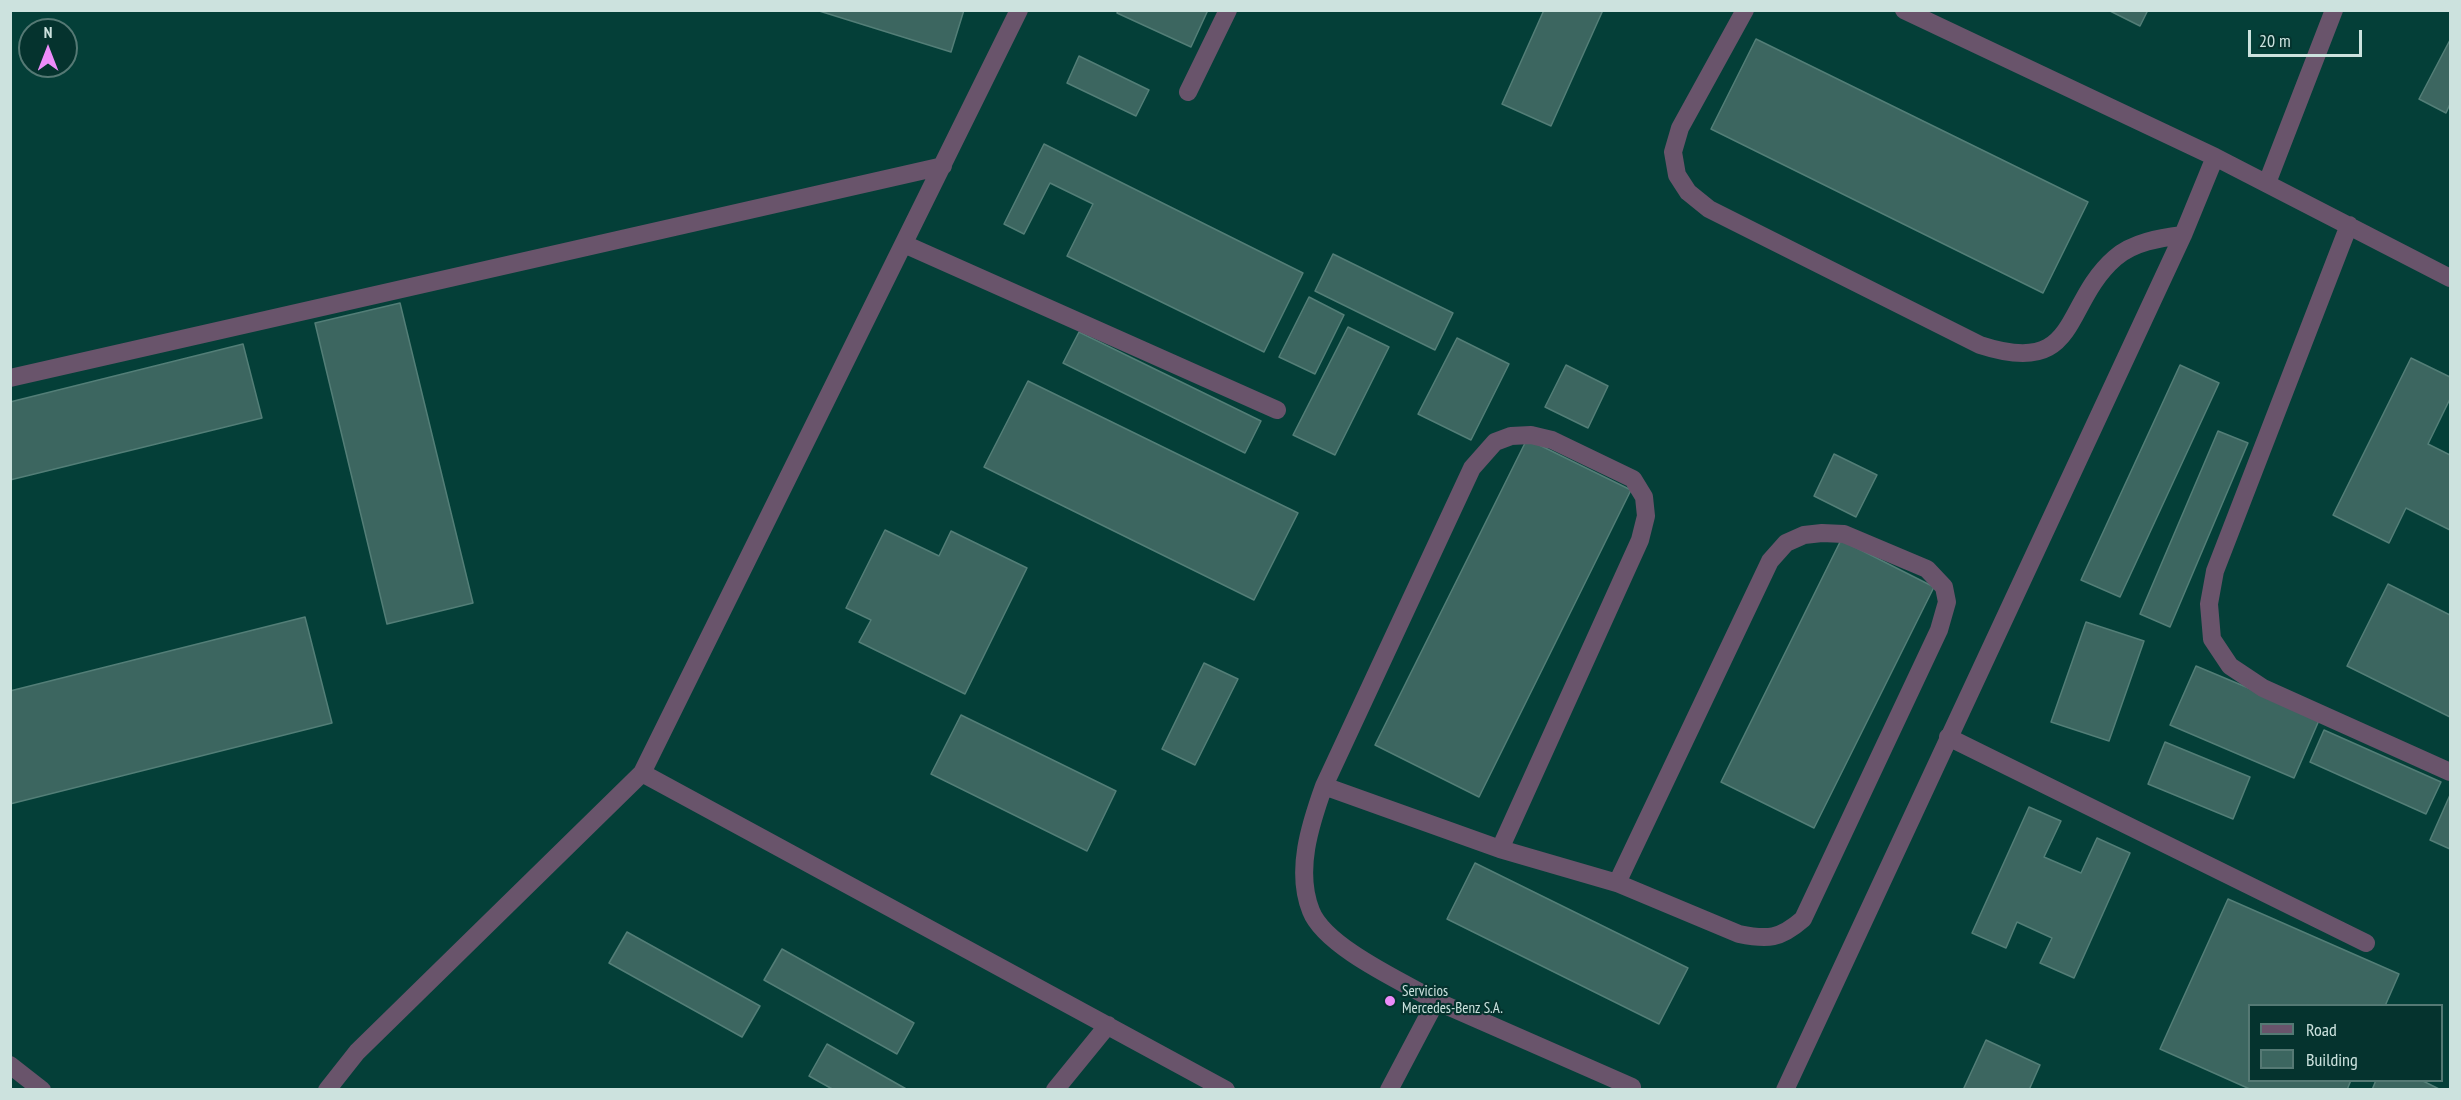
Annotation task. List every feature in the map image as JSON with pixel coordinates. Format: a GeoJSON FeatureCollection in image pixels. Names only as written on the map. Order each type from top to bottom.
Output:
{"type":"FeatureCollection","features":[{"type":"Feature","properties":{"kind":"street"},"geometry":{"type":"LineString","coordinates":[[327,1089],[357,1052],[642,773],[1019,10]]}},
{"type":"Feature","properties":{"kind":"street"},"geometry":{"type":"LineString","coordinates":[[1188,92],[1228,10]]}},
{"type":"Feature","properties":{"kind":"street"},"geometry":{"type":"LineString","coordinates":[[1745,10],[1680,128],[1673,152],[1677,175],[1688,192],[1709,209],[1980,345],[2003,352],[2026,354],[2042,350],[2061,338],[2100,274],[2115,258],[2134,246],[2163,237],[2183,235]]}},
{"type":"Feature","properties":{"kind":"street"},"geometry":{"type":"LineString","coordinates":[[1904,10],[2215,157],[2451,278]]}},
{"type":"Feature","properties":{"kind":"street"},"geometry":{"type":"LineString","coordinates":[[2266,183],[2334,10]]}},
{"type":"Feature","properties":{"kind":"street"},"geometry":{"type":"LineString","coordinates":[[1785,1089],[2183,235],[2215,157]]}},
{"type":"Feature","properties":{"kind":"street"},"geometry":{"type":"LineString","coordinates":[[10,378],[943,166]]}},
{"type":"Feature","properties":{"kind":"street"},"geometry":{"type":"LineString","coordinates":[[2349,225],[2215,571],[2209,604],[2212,639],[2230,666],[2263,688],[2451,772]]}},
{"type":"Feature","properties":{"kind":"street"},"geometry":{"type":"LineString","coordinates":[[904,244],[1277,410]]}},
{"type":"Feature","properties":{"kind":"street"},"geometry":{"type":"LineString","coordinates":[[1500,849],[1640,540],[1646,516],[1644,497],[1633,478],[1552,440],[1531,435],[1511,436],[1495,442],[1472,468],[1324,786],[1310,825],[1305,857],[1305,882],[1311,912],[1328,934],[1359,958],[1436,1001],[1632,1087]]}},
{"type":"Feature","properties":{"kind":"street"},"geometry":{"type":"LineString","coordinates":[[1324,786],[1500,849],[1617,883],[1739,934],[1757,938],[1776,937],[1788,932],[1803,919],[1939,630],[1947,602],[1944,587],[1927,569],[1844,534],[1822,532],[1804,535],[1786,543],[1770,561],[1617,883]]}},
{"type":"Feature","properties":{"kind":"street"},"geometry":{"type":"LineString","coordinates":[[1948,737],[2366,943]]}},
{"type":"Feature","properties":{"kind":"street"},"geometry":{"type":"LineString","coordinates":[[642,773],[1226,1089]]}},
{"type":"Feature","properties":{"kind":"street"},"geometry":{"type":"LineString","coordinates":[[1389,1089],[1436,1001]]}},
{"type":"Feature","properties":{"kind":"street"},"geometry":{"type":"LineString","coordinates":[[1054,1089],[1108,1025]]}},
{"type":"Feature","properties":{"kind":"street"},"geometry":{"type":"LineString","coordinates":[[10,1065],[42,1089]]}},
{"type":"Feature","properties":{"kind":"shaded area"},"geometry":{"type":"Polygon","coordinates":[[[11,11],[2450,11],[2450,1089],[11,1089],[11,11]]]}},
{"type":"Feature","properties":{"kind":"building"},"geometry":{"type":"Polygon","coordinates":[[[816,10],[964,10],[951,52],[816,10]]]}},
{"type":"Feature","properties":{"kind":"building"},"geometry":{"type":"Polygon","coordinates":[[[1118,10],[1208,10],[1191,47],[1117,13],[1118,10]]]}},
{"type":"Feature","properties":{"kind":"building"},"geometry":{"type":"Polygon","coordinates":[[[1544,10],[1603,10],[1551,126],[1502,104],[1544,10]]]}},
{"type":"Feature","properties":{"kind":"building"},"geometry":{"type":"Polygon","coordinates":[[[2108,10],[2148,10],[2140,26],[2108,10]]]}},
{"type":"Feature","properties":{"kind":"building"},"geometry":{"type":"Polygon","coordinates":[[[1756,39],[2088,202],[2043,293],[1711,129],[1756,39]]]}},
{"type":"Feature","properties":{"kind":"building"},"geometry":{"type":"Polygon","coordinates":[[[2450,40],[2450,104],[2446,113],[2419,99],[2450,40]]]}},
{"type":"Feature","properties":{"kind":"building"},"geometry":{"type":"Polygon","coordinates":[[[1079,56],[1149,90],[1136,116],[1067,83],[1079,56]]]}},
{"type":"Feature","properties":{"kind":"building"},"geometry":{"type":"Polygon","coordinates":[[[1044,144],[1303,273],[1264,352],[1067,256],[1093,204],[1050,183],[1024,234],[1004,224],[1044,144]]]}},
{"type":"Feature","properties":{"kind":"building"},"geometry":{"type":"Polygon","coordinates":[[[1333,254],[1453,313],[1435,350],[1315,291],[1333,254]]]}},
{"type":"Feature","properties":{"kind":"building"},"geometry":{"type":"Polygon","coordinates":[[[1309,297],[1344,315],[1315,374],[1279,357],[1309,297]]]}},
{"type":"Feature","properties":{"kind":"building"},"geometry":{"type":"Polygon","coordinates":[[[400,303],[473,603],[387,624],[315,323],[400,303]]]}},
{"type":"Feature","properties":{"kind":"building"},"geometry":{"type":"Polygon","coordinates":[[[1348,327],[1389,347],[1335,455],[1293,435],[1348,327]]]}},
{"type":"Feature","properties":{"kind":"building"},"geometry":{"type":"Polygon","coordinates":[[[1079,332],[1261,421],[1245,453],[1063,363],[1079,332]]]}},
{"type":"Feature","properties":{"kind":"building"},"geometry":{"type":"Polygon","coordinates":[[[1457,338],[1509,364],[1471,440],[1418,414],[1457,338]]]}},
{"type":"Feature","properties":{"kind":"building"},"geometry":{"type":"Polygon","coordinates":[[[243,344],[262,418],[10,480],[10,402],[243,344]]]}},
{"type":"Feature","properties":{"kind":"building"},"geometry":{"type":"Polygon","coordinates":[[[2411,358],[2450,377],[2450,399],[2428,444],[2450,455],[2450,530],[2406,508],[2389,543],[2333,515],[2411,358]]]}},
{"type":"Feature","properties":{"kind":"building"},"geometry":{"type":"Polygon","coordinates":[[[1566,365],[1608,386],[1588,428],[1545,407],[1566,365]]]}},
{"type":"Feature","properties":{"kind":"building"},"geometry":{"type":"Polygon","coordinates":[[[2180,365],[2219,383],[2120,597],[2081,580],[2180,365]]]}},
{"type":"Feature","properties":{"kind":"building"},"geometry":{"type":"Polygon","coordinates":[[[1028,381],[1298,513],[1254,600],[984,467],[1028,381]]]}},
{"type":"Feature","properties":{"kind":"building"},"geometry":{"type":"Polygon","coordinates":[[[2218,431],[2248,443],[2170,627],[2140,614],[2218,431]]]}},
{"type":"Feature","properties":{"kind":"building"},"geometry":{"type":"Polygon","coordinates":[[[1527,439],[1631,490],[1479,797],[1375,745],[1527,439]]]}},
{"type":"Feature","properties":{"kind":"building"},"geometry":{"type":"Polygon","coordinates":[[[1834,454],[1877,475],[1856,517],[1814,496],[1834,454]]]}},
{"type":"Feature","properties":{"kind":"building"},"geometry":{"type":"Polygon","coordinates":[[[885,530],[939,556],[951,531],[1027,568],[965,694],[859,642],[871,620],[846,608],[885,530]]]}},
{"type":"Feature","properties":{"kind":"building"},"geometry":{"type":"Polygon","coordinates":[[[1841,540],[1934,587],[1814,828],[1721,782],[1841,540]]]}},
{"type":"Feature","properties":{"kind":"building"},"geometry":{"type":"Polygon","coordinates":[[[2388,584],[2450,615],[2450,717],[2347,666],[2388,584]]]}},
{"type":"Feature","properties":{"kind":"building"},"geometry":{"type":"Polygon","coordinates":[[[305,617],[332,723],[10,804],[10,691],[305,617]]]}},
{"type":"Feature","properties":{"kind":"building"},"geometry":{"type":"Polygon","coordinates":[[[2086,622],[2144,641],[2109,741],[2051,722],[2086,622]]]}},
{"type":"Feature","properties":{"kind":"building"},"geometry":{"type":"Polygon","coordinates":[[[1204,663],[1238,679],[1195,765],[1162,749],[1204,663]]]}},
{"type":"Feature","properties":{"kind":"building"},"geometry":{"type":"Polygon","coordinates":[[[2196,666],[2320,718],[2294,778],[2170,725],[2196,666]]]}},
{"type":"Feature","properties":{"kind":"building"},"geometry":{"type":"Polygon","coordinates":[[[961,715],[1116,791],[1087,851],[931,774],[961,715]]]}},
{"type":"Feature","properties":{"kind":"building"},"geometry":{"type":"Polygon","coordinates":[[[2324,730],[2441,782],[2426,814],[2310,762],[2324,730]]]}},
{"type":"Feature","properties":{"kind":"building"},"geometry":{"type":"Polygon","coordinates":[[[2165,742],[2250,777],[2233,819],[2148,784],[2165,742]]]}},
{"type":"Feature","properties":{"kind":"building"},"geometry":{"type":"Polygon","coordinates":[[[2450,795],[2450,849],[2430,840],[2450,795]]]}},
{"type":"Feature","properties":{"kind":"building"},"geometry":{"type":"Polygon","coordinates":[[[2029,807],[2061,821],[2044,857],[2081,873],[2097,838],[2130,853],[2074,978],[2040,963],[2052,938],[2017,922],[2006,948],[1972,933],[2029,807]]]}},
{"type":"Feature","properties":{"kind":"building"},"geometry":{"type":"Polygon","coordinates":[[[1475,863],[1688,968],[1659,1024],[1447,919],[1475,863]]]}},
{"type":"Feature","properties":{"kind":"building"},"geometry":{"type":"Polygon","coordinates":[[[2228,899],[2399,974],[2386,1004],[2248,1004],[2248,1082],[2350,1082],[2347,1090],[2252,1090],[2160,1049],[2228,899]]]}},
{"type":"Feature","properties":{"kind":"building"},"geometry":{"type":"Polygon","coordinates":[[[627,932],[760,1006],[742,1037],[609,963],[627,932]]]}},
{"type":"Feature","properties":{"kind":"building"},"geometry":{"type":"Polygon","coordinates":[[[782,949],[914,1023],[897,1054],[764,980],[782,949]]]}},
{"type":"Feature","properties":{"kind":"building"},"geometry":{"type":"Polygon","coordinates":[[[1986,1040],[2040,1065],[2029,1090],[1963,1090],[1986,1040]]]}},
{"type":"Feature","properties":{"kind":"building"},"geometry":{"type":"Polygon","coordinates":[[[827,1044],[908,1090],[834,1090],[809,1076],[827,1044]]]}},
{"type":"Feature","properties":{"kind":"building"},"geometry":{"type":"Polygon","coordinates":[[[2375,1082],[2425,1082],[2441,1090],[2372,1090],[2375,1082]]]}},
{"type":"Feature","properties":{"kind":"place","name":"Servicios Mercedes-Benz S.A."},"geometry":{"type":"Point","coordinates":[1390,1001]}}]}
